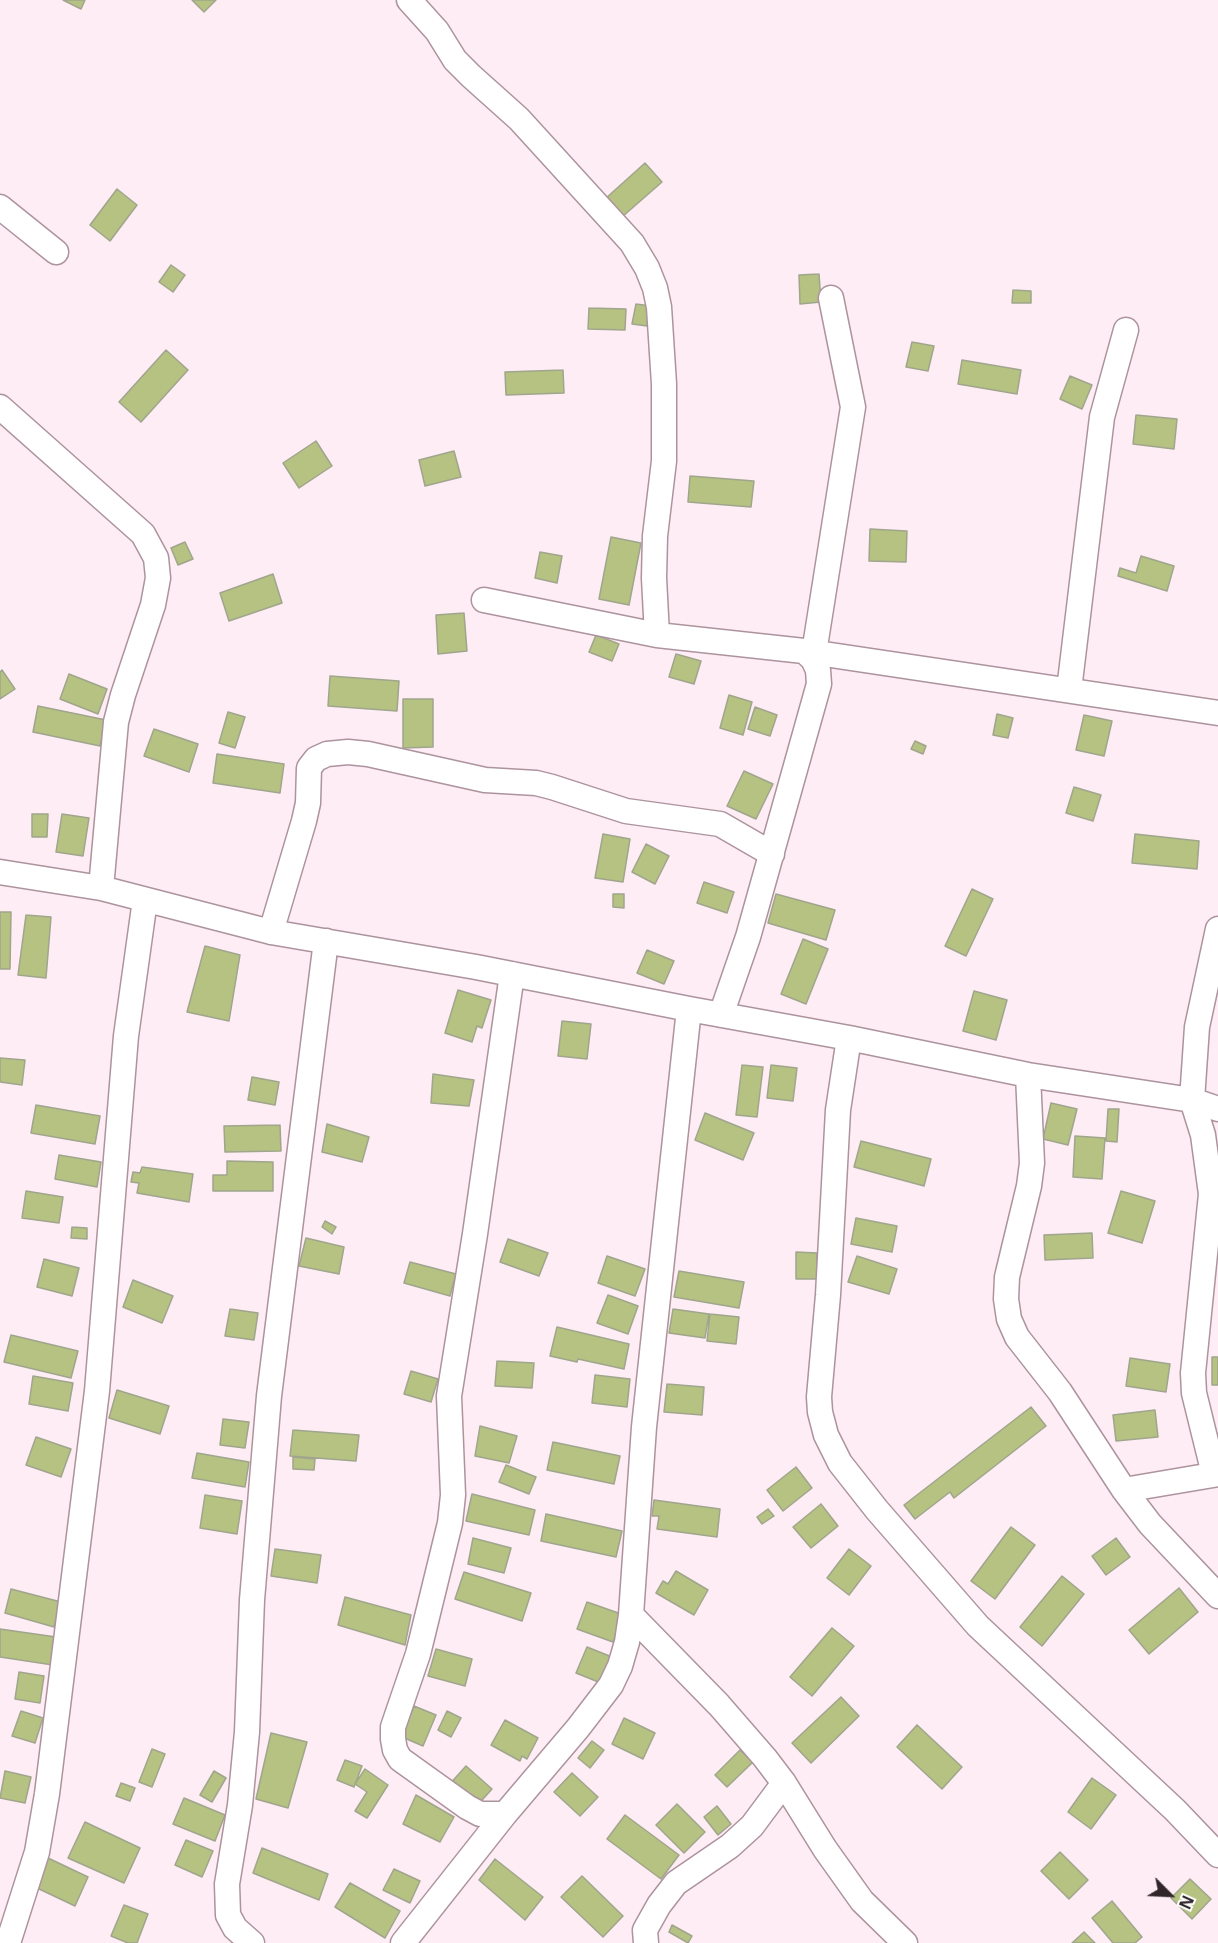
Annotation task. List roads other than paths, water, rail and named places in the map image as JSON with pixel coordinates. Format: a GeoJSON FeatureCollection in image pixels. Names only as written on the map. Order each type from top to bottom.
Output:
{"type":"FeatureCollection","features":[{"type":"Feature","properties":{"kind":"street"},"geometry":{"type":"LineString","coordinates":[[409,0],[437,31],[455,60],[519,119],[632,243],[647,268],[655,288],[659,307],[664,384],[664,461],[655,536],[654,578],[657,635]]}},
{"type":"Feature","properties":{"kind":"street"},"geometry":{"type":"LineString","coordinates":[[0,207],[56,252]]}},
{"type":"Feature","properties":{"kind":"street"},"geometry":{"type":"LineString","coordinates":[[721,1015],[748,937],[819,684],[818,670],[811,654],[853,407],[831,298]]}},
{"type":"Feature","properties":{"kind":"street"},"geometry":{"type":"LineString","coordinates":[[1069,690],[1102,417],[1126,330]]}},
{"type":"Feature","properties":{"kind":"street"},"geometry":{"type":"LineString","coordinates":[[0,407],[143,534],[156,558],[158,578],[153,605],[116,722],[101,888]]}},
{"type":"Feature","properties":{"kind":"street"},"geometry":{"type":"LineString","coordinates":[[484,600],[657,635],[733,641],[1218,712]]}},
{"type":"Feature","properties":{"kind":"street"},"geometry":{"type":"LineString","coordinates":[[272,932],[304,821],[308,803],[309,768],[316,759],[327,754],[348,752],[368,754],[485,780],[536,783],[571,791],[606,806],[626,811],[711,822],[734,831],[772,854]]}},
{"type":"Feature","properties":{"kind":"street"},"geometry":{"type":"LineString","coordinates":[[0,872],[101,888],[272,932],[512,974],[849,1038],[1028,1075],[1192,1100],[1218,1109]]}},
{"type":"Feature","properties":{"kind":"street"},"geometry":{"type":"LineString","coordinates":[[8,1943],[37,1852],[47,1794],[97,1390],[126,1036],[145,900]]}},
{"type":"Feature","properties":{"kind":"street"},"geometry":{"type":"LineString","coordinates":[[1124,1490],[1216,1474],[1194,1393],[1193,1373],[1210,1194],[1203,1135],[1192,1100],[1197,1027],[1218,929]]}},
{"type":"Feature","properties":{"kind":"street"},"geometry":{"type":"LineString","coordinates":[[252,1943],[235,1928],[228,1915],[227,1884],[240,1805],[247,1732],[252,1600],[269,1396],[326,941]]}},
{"type":"Feature","properties":{"kind":"street"},"geometry":{"type":"LineString","coordinates":[[505,1814],[480,1814],[400,1759],[394,1750],[393,1727],[418,1654],[450,1523],[453,1495],[449,1396],[512,974]]}},
{"type":"Feature","properties":{"kind":"street"},"geometry":{"type":"LineString","coordinates":[[403,1943],[505,1814],[578,1728],[610,1685],[623,1658],[631,1615],[644,1427],[689,1009]]}},
{"type":"Feature","properties":{"kind":"street"},"geometry":{"type":"LineString","coordinates":[[849,1038],[837,1121],[828,1295],[819,1396],[820,1413],[826,1435],[840,1462],[877,1510],[978,1626],[1175,1810],[1218,1855]]}},
{"type":"Feature","properties":{"kind":"street"},"geometry":{"type":"LineString","coordinates":[[1028,1075],[1032,1163],[1029,1186],[1006,1277],[1009,1319],[1017,1337],[1060,1392],[1124,1490],[1150,1524],[1218,1596]]}},
{"type":"Feature","properties":{"kind":"street"},"geometry":{"type":"LineString","coordinates":[[631,1615],[719,1705],[784,1783],[825,1849],[862,1900],[905,1943]]}},
{"type":"Feature","properties":{"kind":"street"},"geometry":{"type":"LineString","coordinates":[[646,1943],[645,1930],[659,1905],[676,1883],[730,1846],[752,1826],[784,1783]]}}]}
